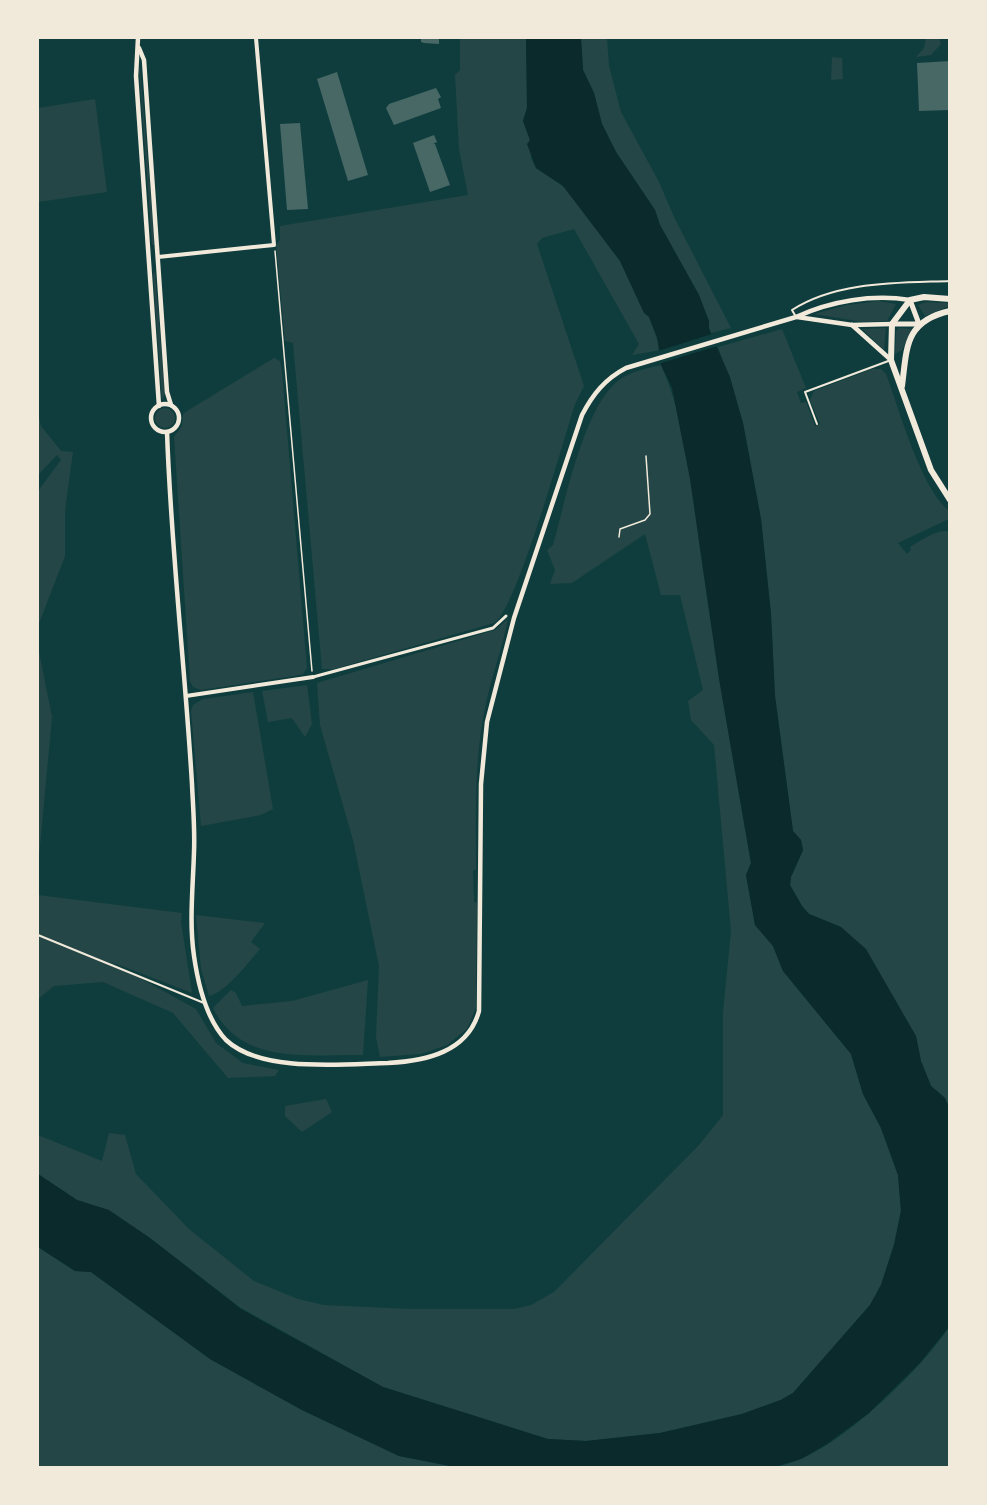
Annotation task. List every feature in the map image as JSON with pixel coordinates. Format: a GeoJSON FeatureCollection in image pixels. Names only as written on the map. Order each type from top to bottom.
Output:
{"type":"FeatureCollection","features":[{"type":"Feature","properties":{"kind":"main road"},"geometry":{"type":"LineString","coordinates":[[950,299],[924,297],[910,300],[892,324],[891,360],[935,480],[950,500]]}},
{"type":"Feature","properties":{"kind":"main road"},"geometry":{"type":"LineString","coordinates":[[910,300],[919,324]]}},
{"type":"Feature","properties":{"kind":"main road"},"geometry":{"type":"LineString","coordinates":[[892,324],[919,324],[950,311]]}},
{"type":"Feature","properties":{"kind":"main road"},"geometry":{"type":"LineString","coordinates":[[902,387],[907,345],[919,324]]}},
{"type":"Feature","properties":{"kind":"street"},"geometry":{"type":"LineString","coordinates":[[138,38],[136,76],[159,406]]}},
{"type":"Feature","properties":{"kind":"street"},"geometry":{"type":"LineString","coordinates":[[150,258],[274,245],[256,38]]}},
{"type":"Feature","properties":{"kind":"street"},"geometry":{"type":"LineString","coordinates":[[138,47],[144,60],[167,392],[171,405],[178,413],[179,420],[176,426],[167,432],[157,430],[151,421],[152,413],[159,406],[171,405]]}},
{"type":"Feature","properties":{"kind":"street"},"geometry":{"type":"LineString","coordinates":[[167,432],[194,830],[192,936],[197,974],[206,1003],[217,1028],[232,1045],[252,1056],[285,1062],[348,1064],[414,1060],[451,1049],[474,1027],[480,1001],[481,783],[487,722],[495,684],[526,579],[582,415],[593,395],[603,384],[620,372],[637,364],[796,317],[812,310],[876,297],[910,300]]}},
{"type":"Feature","properties":{"kind":"street"},"geometry":{"type":"LineString","coordinates":[[796,317],[831,320],[852,325],[892,324]]}},
{"type":"Feature","properties":{"kind":"street"},"geometry":{"type":"LineString","coordinates":[[852,325],[891,360]]}},
{"type":"Feature","properties":{"kind":"street"},"geometry":{"type":"LineString","coordinates":[[185,696],[312,677],[494,628],[506,616]]}},
{"type":"Feature","properties":{"kind":"lane"},"geometry":{"type":"LineString","coordinates":[[796,317],[792,310],[824,295],[876,285],[950,281]]}},
{"type":"Feature","properties":{"kind":"lane"},"geometry":{"type":"LineString","coordinates":[[817,424],[805,392],[891,360]]}},
{"type":"Feature","properties":{"kind":"lane"},"geometry":{"type":"LineString","coordinates":[[38,935],[206,1003]]}},
{"type":"Feature","properties":{"kind":"path"},"geometry":{"type":"LineString","coordinates":[[274,245],[312,677]]}},
{"type":"Feature","properties":{"kind":"path"},"geometry":{"type":"LineString","coordinates":[[619,537],[620,529],[645,520],[650,514],[646,456]]}},
{"type":"Feature","properties":{"kind":"shaded area"},"geometry":{"type":"Polygon","coordinates":[[[460,38],[526,38],[527,108],[523,121],[530,140],[531,158],[536,168],[563,186],[576,201],[620,261],[644,312],[649,317],[661,350],[632,355],[639,344],[574,229],[542,238],[537,244],[584,386],[575,404],[526,557],[503,612],[494,623],[334,669],[322,669],[293,343],[285,341],[276,245],[280,240],[280,226],[468,195],[459,149],[455,75],[460,70],[460,38]]]}},
{"type":"Feature","properties":{"kind":"shaded area"},"geometry":{"type":"Polygon","coordinates":[[[526,38],[581,38],[583,70],[594,93],[602,124],[616,152],[655,210],[660,225],[699,295],[709,321],[709,329],[730,377],[743,423],[761,519],[771,614],[775,696],[793,831],[801,840],[803,850],[791,877],[790,885],[809,914],[841,927],[866,949],[916,1036],[921,1061],[931,1086],[945,1098],[949,1107],[949,1327],[919,1364],[869,1413],[827,1444],[801,1459],[774,1467],[455,1467],[399,1456],[302,1410],[210,1359],[91,1272],[75,1271],[38,1247],[38,1174],[77,1200],[109,1210],[150,1238],[241,1309],[383,1387],[548,1439],[586,1441],[660,1433],[742,1414],[781,1400],[793,1393],[870,1305],[881,1285],[894,1245],[901,1211],[898,1175],[881,1128],[863,1094],[851,1054],[783,971],[773,946],[755,925],[746,875],[751,863],[719,679],[690,479],[672,388],[661,365],[657,337],[649,317],[644,313],[620,261],[563,186],[536,168],[527,144],[530,140],[523,121],[527,108],[526,38]]]}},
{"type":"Feature","properties":{"kind":"shaded area"},"geometry":{"type":"Polygon","coordinates":[[[581,38],[607,38],[609,66],[621,112],[659,182],[674,217],[731,328],[711,333],[699,295],[660,225],[655,210],[616,152],[602,124],[594,93],[583,70],[581,38]]]}},
{"type":"Feature","properties":{"kind":"shaded area"},"geometry":{"type":"Polygon","coordinates":[[[926,38],[939,38],[941,44],[931,55],[916,57],[924,48],[926,38]]]}},
{"type":"Feature","properties":{"kind":"shaded area"},"geometry":{"type":"Polygon","coordinates":[[[832,57],[842,58],[843,79],[831,80],[832,57]]]}},
{"type":"Feature","properties":{"kind":"shaded area"},"geometry":{"type":"Polygon","coordinates":[[[140,68],[155,245],[152,245],[140,68]]]}},
{"type":"Feature","properties":{"kind":"shaded area"},"geometry":{"type":"Polygon","coordinates":[[[95,99],[107,192],[38,202],[38,108],[95,99]]]}},
{"type":"Feature","properties":{"kind":"shaded area"},"geometry":{"type":"Polygon","coordinates":[[[155,272],[165,394],[162,400],[153,274],[155,272]]]}},
{"type":"Feature","properties":{"kind":"shaded area"},"geometry":{"type":"Polygon","coordinates":[[[879,301],[896,304],[887,321],[863,322],[814,314],[847,305],[879,301]]]}},
{"type":"Feature","properties":{"kind":"shaded area"},"geometry":{"type":"Polygon","coordinates":[[[926,302],[949,303],[949,306],[925,316],[918,305],[926,302]]]}},
{"type":"Feature","properties":{"kind":"shaded area"},"geometry":{"type":"Polygon","coordinates":[[[886,328],[884,350],[862,329],[886,328]]]}},
{"type":"Feature","properties":{"kind":"shaded area"},"geometry":{"type":"Polygon","coordinates":[[[899,328],[912,329],[902,350],[895,354],[896,331],[899,328]]]}},
{"type":"Feature","properties":{"kind":"shaded area"},"geometry":{"type":"Polygon","coordinates":[[[782,329],[806,388],[797,392],[801,403],[806,402],[815,426],[820,424],[810,400],[814,391],[872,369],[881,369],[886,374],[920,467],[929,485],[949,511],[949,519],[898,543],[907,554],[911,550],[910,547],[925,538],[941,531],[949,532],[949,1107],[945,1098],[931,1086],[921,1061],[916,1036],[841,927],[809,914],[790,885],[791,877],[803,850],[801,840],[793,831],[775,696],[771,614],[761,519],[743,423],[718,347],[782,329]]]}},
{"type":"Feature","properties":{"kind":"shaded area"},"geometry":{"type":"Polygon","coordinates":[[[274,358],[280,361],[282,371],[307,668],[303,674],[294,676],[201,690],[193,687],[190,681],[174,437],[182,426],[183,414],[274,358]]]}},
{"type":"Feature","properties":{"kind":"shaded area"},"geometry":{"type":"Polygon","coordinates":[[[661,365],[678,414],[689,466],[714,643],[751,863],[746,875],[755,925],[773,946],[783,971],[851,1054],[863,1094],[881,1128],[898,1175],[901,1211],[894,1244],[881,1285],[870,1305],[793,1393],[742,1414],[660,1433],[586,1441],[548,1439],[383,1387],[241,1308],[150,1238],[109,1211],[77,1200],[38,1174],[38,1135],[102,1161],[109,1133],[125,1135],[136,1174],[189,1229],[254,1281],[298,1299],[324,1305],[410,1309],[514,1309],[531,1305],[554,1292],[699,1145],[723,1115],[723,1012],[731,931],[714,745],[691,720],[688,701],[703,690],[680,595],[661,595],[645,534],[572,583],[550,584],[555,570],[547,550],[553,545],[578,455],[597,408],[609,390],[622,378],[661,365]]]}},
{"type":"Feature","properties":{"kind":"shaded area"},"geometry":{"type":"Polygon","coordinates":[[[165,408],[172,411],[175,418],[172,425],[165,428],[158,425],[155,418],[158,411],[165,408]]]}},
{"type":"Feature","properties":{"kind":"shaded area"},"geometry":{"type":"Polygon","coordinates":[[[38,413],[41,426],[61,451],[73,452],[65,510],[65,556],[38,626],[38,491],[61,460],[57,455],[38,475],[38,413]]]}},
{"type":"Feature","properties":{"kind":"shaded area"},"geometry":{"type":"Polygon","coordinates":[[[508,619],[487,697],[479,748],[476,789],[476,870],[473,870],[474,902],[477,903],[476,1008],[467,1029],[447,1045],[421,1054],[380,1057],[376,1037],[379,966],[353,840],[320,725],[317,683],[495,630],[508,619]]]}},
{"type":"Feature","properties":{"kind":"shaded area"},"geometry":{"type":"Polygon","coordinates":[[[38,647],[52,717],[38,867],[38,647]]]}},
{"type":"Feature","properties":{"kind":"shaded area"},"geometry":{"type":"Polygon","coordinates":[[[307,685],[312,724],[305,737],[292,718],[268,722],[262,691],[307,685]]]}},
{"type":"Feature","properties":{"kind":"shaded area"},"geometry":{"type":"Polygon","coordinates":[[[253,692],[273,809],[261,815],[201,826],[191,710],[193,705],[203,699],[253,692]]]}},
{"type":"Feature","properties":{"kind":"shaded area"},"geometry":{"type":"Polygon","coordinates":[[[38,895],[182,913],[181,922],[192,993],[109,961],[196,1009],[216,1043],[243,1063],[279,1070],[275,1076],[228,1078],[173,1013],[103,982],[54,986],[38,999],[38,895]]]}},
{"type":"Feature","properties":{"kind":"shaded area"},"geometry":{"type":"Polygon","coordinates":[[[196,915],[265,923],[251,942],[260,949],[229,983],[209,996],[201,969],[196,915]]]}},
{"type":"Feature","properties":{"kind":"shaded area"},"geometry":{"type":"Polygon","coordinates":[[[368,980],[363,1055],[299,1055],[259,1048],[241,1040],[226,1027],[213,1008],[231,990],[236,993],[242,1006],[292,1001],[368,980]]]}},
{"type":"Feature","properties":{"kind":"shaded area"},"geometry":{"type":"Polygon","coordinates":[[[326,1099],[332,1112],[302,1132],[285,1116],[285,1106],[326,1099]]]}},
{"type":"Feature","properties":{"kind":"shaded area"},"geometry":{"type":"Polygon","coordinates":[[[38,1247],[75,1271],[91,1272],[210,1359],[302,1410],[399,1456],[455,1467],[38,1467],[38,1247]]]}},
{"type":"Feature","properties":{"kind":"shaded area"},"geometry":{"type":"Polygon","coordinates":[[[949,1327],[949,1467],[774,1468],[819,1450],[861,1420],[921,1363],[949,1327]]]}},
{"type":"Feature","properties":{"kind":"pier"},"geometry":{"type":"Polygon","coordinates":[[[715,333],[721,345],[658,364],[658,351],[715,333]]]}},
{"type":"Feature","properties":{"kind":"building"},"geometry":{"type":"Polygon","coordinates":[[[421,38],[439,38],[439,44],[421,42],[421,38]]]}},
{"type":"Feature","properties":{"kind":"building"},"geometry":{"type":"Polygon","coordinates":[[[950,61],[950,110],[919,111],[917,63],[950,61]]]}},
{"type":"Feature","properties":{"kind":"building"},"geometry":{"type":"Polygon","coordinates":[[[337,72],[368,175],[348,181],[317,79],[337,72]]]}},
{"type":"Feature","properties":{"kind":"building"},"geometry":{"type":"Polygon","coordinates":[[[436,88],[441,97],[438,99],[441,108],[394,125],[386,108],[389,104],[436,88]]]}},
{"type":"Feature","properties":{"kind":"building"},"geometry":{"type":"Polygon","coordinates":[[[300,123],[308,209],[287,210],[280,124],[300,123]]]}},
{"type":"Feature","properties":{"kind":"building"},"geometry":{"type":"Polygon","coordinates":[[[434,135],[437,142],[433,144],[435,144],[450,185],[430,192],[413,143],[434,135]]]}}]}
